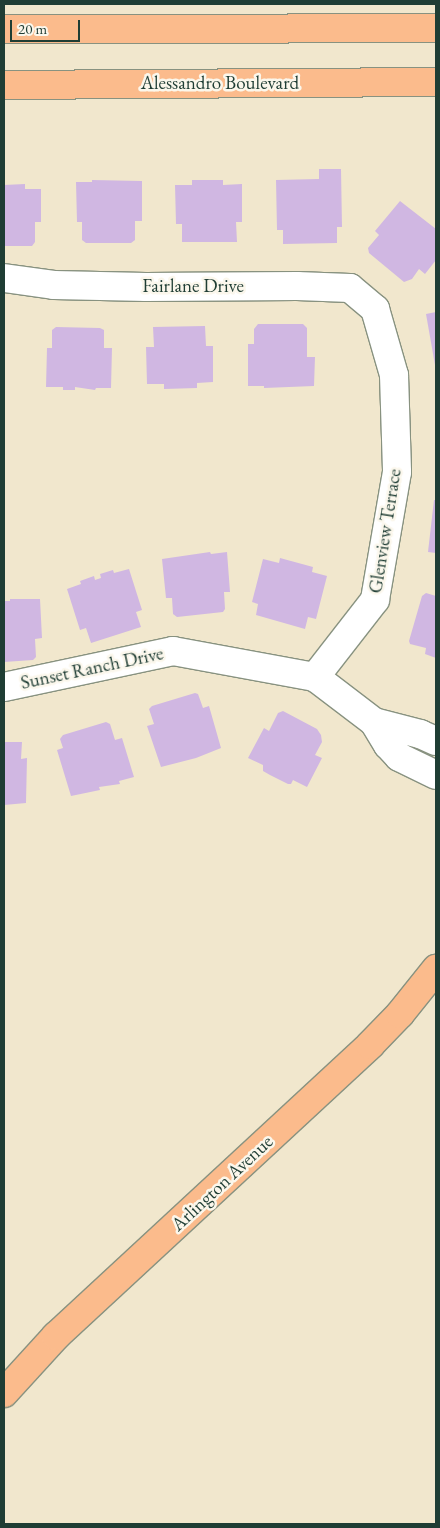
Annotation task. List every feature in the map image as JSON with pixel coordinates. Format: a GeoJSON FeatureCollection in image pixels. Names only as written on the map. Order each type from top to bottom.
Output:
{"type":"FeatureCollection","features":[{"type":"Feature","properties":{"kind":"main road"},"geometry":{"type":"LineString","coordinates":[[4,29],[436,28]]}},
{"type":"Feature","properties":{"kind":"main road","name":"Alessandro Boulevard"},"geometry":{"type":"LineString","coordinates":[[4,85],[436,82]]}},
{"type":"Feature","properties":{"kind":"main road","name":"Arlington Avenue"},"geometry":{"type":"LineString","coordinates":[[4,1393],[56,1336],[370,1046],[400,1014],[436,969]]}},
{"type":"Feature","properties":{"kind":"street","name":"Fairlane Drive"},"geometry":{"type":"LineString","coordinates":[[4,278],[54,285],[350,288],[376,309]]}},
{"type":"Feature","properties":{"kind":"street","name":"Glenview Terrace"},"geometry":{"type":"LineString","coordinates":[[315,677],[375,600],[397,472],[394,375],[376,309]]}},
{"type":"Feature","properties":{"kind":"street","name":"Sunset Ranch Drive"},"geometry":{"type":"LineString","coordinates":[[4,687],[173,651],[315,677],[374,722],[388,745],[399,757],[436,775]]}},
{"type":"Feature","properties":{"kind":"street","name":"Sunset Ranch Drive"},"geometry":{"type":"LineString","coordinates":[[374,722],[420,734],[436,741]]}},
{"type":"Feature","properties":{"kind":"building"},"geometry":{"type":"Polygon","coordinates":[[[319,169],[341,169],[342,227],[337,227],[337,243],[283,244],[283,230],[277,230],[276,180],[319,179],[319,169]]]}},
{"type":"Feature","properties":{"kind":"building"},"geometry":{"type":"Polygon","coordinates":[[[92,180],[142,181],[142,221],[135,221],[135,240],[131,243],[86,243],[82,240],[82,222],[77,222],[76,182],[92,182],[92,180]]]}},
{"type":"Feature","properties":{"kind":"building"},"geometry":{"type":"Polygon","coordinates":[[[192,180],[223,180],[223,185],[242,184],[242,222],[236,222],[237,242],[182,242],[182,224],[176,224],[175,185],[192,185],[192,180]]]}},
{"type":"Feature","properties":{"kind":"building"},"geometry":{"type":"Polygon","coordinates":[[[25,184],[25,189],[41,189],[41,222],[35,222],[35,242],[32,246],[4,246],[4,185],[25,184]]]}},
{"type":"Feature","properties":{"kind":"building"},"geometry":{"type":"Polygon","coordinates":[[[400,201],[436,229],[436,260],[425,274],[419,269],[412,279],[404,282],[369,253],[368,248],[379,235],[375,231],[400,201]]]}},
{"type":"Feature","properties":{"kind":"building"},"geometry":{"type":"Polygon","coordinates":[[[436,312],[436,365],[435,365],[426,314],[436,312]]]}},
{"type":"Feature","properties":{"kind":"building"},"geometry":{"type":"Polygon","coordinates":[[[258,324],[303,324],[307,328],[307,357],[315,357],[314,386],[264,388],[264,386],[248,386],[248,344],[254,344],[254,329],[258,324]]]}},
{"type":"Feature","properties":{"kind":"building"},"geometry":{"type":"Polygon","coordinates":[[[205,326],[206,346],[213,346],[213,382],[197,383],[197,388],[164,389],[164,384],[147,384],[146,347],[154,347],[153,327],[205,326]]]}},
{"type":"Feature","properties":{"kind":"building"},"geometry":{"type":"Polygon","coordinates":[[[56,327],[100,328],[104,330],[104,348],[112,348],[111,388],[96,388],[95,390],[75,387],[75,390],[63,390],[63,387],[46,387],[47,348],[52,348],[52,330],[56,327]]]}},
{"type":"Feature","properties":{"kind":"building"},"geometry":{"type":"Polygon","coordinates":[[[434,500],[436,500],[436,553],[428,552],[434,500]]]}},
{"type":"Feature","properties":{"kind":"building"},"geometry":{"type":"Polygon","coordinates":[[[210,552],[211,554],[227,552],[230,592],[224,592],[225,609],[223,612],[177,617],[173,614],[172,598],[166,598],[162,559],[210,552]]]}},
{"type":"Feature","properties":{"kind":"building"},"geometry":{"type":"Polygon","coordinates":[[[280,558],[313,567],[312,572],[327,576],[316,619],[308,617],[305,629],[256,615],[258,604],[252,602],[263,559],[279,563],[280,558]]]}},
{"type":"Feature","properties":{"kind":"building"},"geometry":{"type":"Polygon","coordinates":[[[129,569],[142,610],[136,612],[141,627],[91,643],[86,628],[80,630],[67,589],[81,584],[80,581],[94,576],[95,580],[101,578],[100,574],[113,570],[114,573],[129,569]]]}},
{"type":"Feature","properties":{"kind":"building"},"geometry":{"type":"Polygon","coordinates":[[[426,593],[436,596],[436,658],[425,654],[426,648],[410,644],[409,641],[422,596],[426,593]]]}},
{"type":"Feature","properties":{"kind":"building"},"geometry":{"type":"Polygon","coordinates":[[[10,599],[40,599],[42,638],[35,639],[36,657],[33,660],[4,662],[4,601],[10,601],[10,599]]]}},
{"type":"Feature","properties":{"kind":"building"},"geometry":{"type":"Polygon","coordinates":[[[195,693],[198,694],[203,708],[209,706],[221,748],[196,758],[161,767],[147,726],[154,724],[149,709],[152,706],[195,693]]]}},
{"type":"Feature","properties":{"kind":"building"},"geometry":{"type":"Polygon","coordinates":[[[283,711],[317,729],[321,735],[322,742],[315,755],[322,758],[307,787],[293,780],[291,784],[288,784],[263,771],[263,765],[248,758],[264,728],[269,731],[278,713],[283,711]]]}},
{"type":"Feature","properties":{"kind":"building"},"geometry":{"type":"Polygon","coordinates":[[[106,722],[110,724],[115,740],[122,738],[134,777],[119,781],[120,784],[99,787],[100,790],[71,796],[57,750],[63,748],[60,739],[63,735],[106,722]]]}},
{"type":"Feature","properties":{"kind":"building"},"geometry":{"type":"Polygon","coordinates":[[[4,742],[22,742],[21,759],[27,758],[26,803],[4,805],[4,742]]]}}]}
